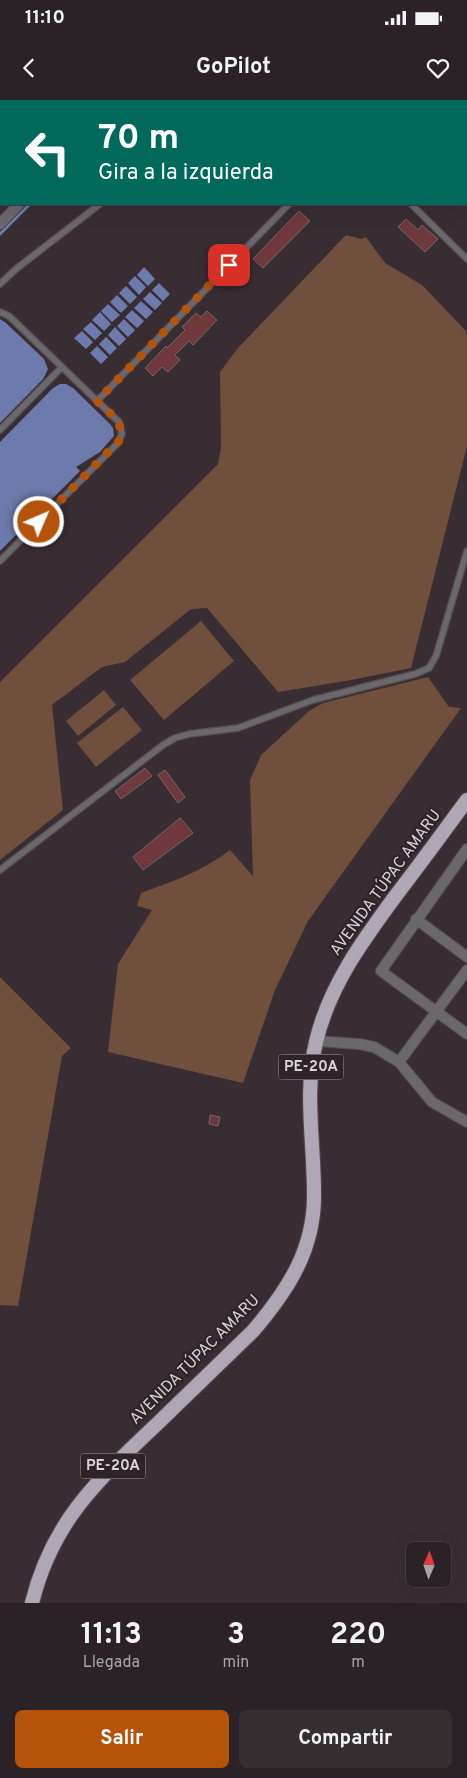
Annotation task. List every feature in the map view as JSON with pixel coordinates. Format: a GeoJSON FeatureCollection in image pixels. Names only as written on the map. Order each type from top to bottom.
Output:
{"type":"FeatureCollection","features":[{"type":"Feature","properties":{"kind":"highway","name":"AVENIDA TÚPAC AMARU"},"geometry":{"type":"LineString","coordinates":[[32,1603],[36,1584],[46,1558],[58,1534],[81,1501],[105,1474],[253,1331],[273,1308],[293,1278],[306,1247],[312,1221],[314,1195],[309,1092],[316,1041],[326,1009],[342,975],[363,941],[467,800]]}},
{"type":"Feature","properties":{"kind":"street"},"geometry":{"type":"LineString","coordinates":[[0,224],[18,205]]}},
{"type":"Feature","properties":{"kind":"street"},"geometry":{"type":"LineString","coordinates":[[467,849],[381,971],[467,1034]]}},
{"type":"Feature","properties":{"kind":"street"},"geometry":{"type":"LineString","coordinates":[[416,919],[467,957]]}},
{"type":"Feature","properties":{"kind":"street"},"geometry":{"type":"LineString","coordinates":[[399,1062],[467,970]]}},
{"type":"Feature","properties":{"kind":"street"},"geometry":{"type":"LineString","coordinates":[[316,1041],[374,1047],[399,1062],[432,1102],[467,1122]]}},
{"type":"Feature","properties":{"kind":"lane"},"geometry":{"type":"LineString","coordinates":[[0,284],[16,269],[99,205]]}},
{"type":"Feature","properties":{"kind":"lane"},"geometry":{"type":"LineString","coordinates":[[97,401],[288,205]]}},
{"type":"Feature","properties":{"kind":"lane"},"geometry":{"type":"LineString","coordinates":[[413,205],[467,259]]}},
{"type":"Feature","properties":{"kind":"lane"},"geometry":{"type":"LineString","coordinates":[[0,312],[9,316],[119,422],[121,439],[0,561]]}},
{"type":"Feature","properties":{"kind":"lane"},"geometry":{"type":"LineString","coordinates":[[0,430],[62,367]]}},
{"type":"Feature","properties":{"kind":"lane"},"geometry":{"type":"LineString","coordinates":[[0,870],[163,745],[175,738],[189,734],[243,726],[313,700],[415,674],[429,668],[436,656],[467,551]]}},
{"type":"Feature","properties":{"kind":"shaded area"},"geometry":{"type":"Polygon","coordinates":[[[346,235],[361,239],[366,237],[385,263],[422,285],[466,331],[467,337],[467,446],[411,668],[278,692],[207,608],[191,609],[125,662],[102,667],[52,705],[63,810],[0,860],[0,682],[218,464],[221,448],[220,372],[237,349],[346,235]]]}},
{"type":"Feature","properties":{"kind":"shaded area"},"geometry":{"type":"Polygon","coordinates":[[[201,621],[234,661],[164,720],[130,680],[201,621]]]}},
{"type":"Feature","properties":{"kind":"shaded area"},"geometry":{"type":"Polygon","coordinates":[[[428,677],[449,707],[461,708],[308,921],[275,990],[243,1083],[108,1052],[118,964],[152,910],[137,906],[141,893],[198,870],[230,850],[253,876],[250,780],[261,755],[309,711],[323,703],[428,677]]]}},
{"type":"Feature","properties":{"kind":"shaded area"},"geometry":{"type":"Polygon","coordinates":[[[104,690],[116,705],[78,736],[66,721],[104,690]]]}},
{"type":"Feature","properties":{"kind":"shaded area"},"geometry":{"type":"Polygon","coordinates":[[[123,707],[142,730],[96,767],[77,743],[123,707]]]}},
{"type":"Feature","properties":{"kind":"shaded area"},"geometry":{"type":"Polygon","coordinates":[[[0,977],[71,1048],[62,1056],[18,1306],[0,1305],[0,977]]]}},
{"type":"Feature","properties":{"kind":"water"},"geometry":{"type":"Polygon","coordinates":[[[144,267],[155,279],[148,286],[137,275],[144,267]]]}},
{"type":"Feature","properties":{"kind":"water"},"geometry":{"type":"Polygon","coordinates":[[[135,276],[146,287],[139,295],[128,283],[135,276]]]}},
{"type":"Feature","properties":{"kind":"water"},"geometry":{"type":"Polygon","coordinates":[[[159,283],[170,294],[163,301],[152,290],[159,283]]]}},
{"type":"Feature","properties":{"kind":"water"},"geometry":{"type":"Polygon","coordinates":[[[126,286],[137,297],[130,304],[119,293],[126,286]]]}},
{"type":"Feature","properties":{"kind":"water"},"geometry":{"type":"Polygon","coordinates":[[[150,292],[162,303],[155,310],[143,299],[150,292]]]}},
{"type":"Feature","properties":{"kind":"water"},"geometry":{"type":"Polygon","coordinates":[[[117,295],[128,306],[121,313],[110,302],[117,295]]]}},
{"type":"Feature","properties":{"kind":"water"},"geometry":{"type":"Polygon","coordinates":[[[141,301],[153,312],[146,319],[134,308],[141,301]]]}},
{"type":"Feature","properties":{"kind":"water"},"geometry":{"type":"Polygon","coordinates":[[[108,304],[120,315],[112,322],[101,311],[108,304]]]}},
{"type":"Feature","properties":{"kind":"water"},"geometry":{"type":"Polygon","coordinates":[[[132,310],[144,321],[137,328],[125,317],[132,310]]]}},
{"type":"Feature","properties":{"kind":"water"},"geometry":{"type":"Polygon","coordinates":[[[100,312],[111,324],[104,331],[92,320],[100,312]]]}},
{"type":"Feature","properties":{"kind":"water"},"geometry":{"type":"Polygon","coordinates":[[[0,319],[44,359],[48,369],[43,379],[0,423],[0,319]]]}},
{"type":"Feature","properties":{"kind":"water"},"geometry":{"type":"Polygon","coordinates":[[[124,319],[135,330],[128,337],[117,326],[124,319]]]}},
{"type":"Feature","properties":{"kind":"water"},"geometry":{"type":"Polygon","coordinates":[[[91,322],[102,333],[95,340],[83,329],[91,322]]]}},
{"type":"Feature","properties":{"kind":"water"},"geometry":{"type":"Polygon","coordinates":[[[115,327],[126,339],[119,346],[108,335],[115,327]]]}},
{"type":"Feature","properties":{"kind":"water"},"geometry":{"type":"Polygon","coordinates":[[[82,331],[93,342],[86,349],[74,338],[82,331]]]}},
{"type":"Feature","properties":{"kind":"water"},"geometry":{"type":"Polygon","coordinates":[[[106,337],[117,348],[110,355],[99,344],[106,337]]]}},
{"type":"Feature","properties":{"kind":"water"},"geometry":{"type":"Polygon","coordinates":[[[97,346],[108,357],[101,364],[90,353],[97,346]]]}},
{"type":"Feature","properties":{"kind":"water"},"geometry":{"type":"Polygon","coordinates":[[[60,384],[66,384],[73,388],[110,424],[113,428],[114,436],[100,452],[76,467],[80,471],[0,551],[0,442],[53,388],[60,384]]]}},
{"type":"Feature","properties":{"kind":"building"},"geometry":{"type":"Polygon","coordinates":[[[299,211],[310,221],[263,268],[253,259],[299,211]]]}},
{"type":"Feature","properties":{"kind":"building"},"geometry":{"type":"Polygon","coordinates":[[[406,219],[418,230],[422,225],[438,239],[425,252],[398,227],[406,219]]]}},
{"type":"Feature","properties":{"kind":"building"},"geometry":{"type":"Polygon","coordinates":[[[207,311],[217,320],[193,345],[189,341],[175,355],[180,360],[168,372],[162,367],[153,376],[145,368],[185,330],[182,327],[196,313],[201,317],[207,311]]]}},
{"type":"Feature","properties":{"kind":"building"},"geometry":{"type":"Polygon","coordinates":[[[145,768],[152,776],[121,799],[115,791],[145,768]]]}},
{"type":"Feature","properties":{"kind":"building"},"geometry":{"type":"Polygon","coordinates":[[[165,770],[185,797],[178,803],[158,775],[165,770]]]}},
{"type":"Feature","properties":{"kind":"building"},"geometry":{"type":"Polygon","coordinates":[[[180,818],[193,833],[143,870],[133,857],[180,818]]]}},
{"type":"Feature","properties":{"kind":"building"},"geometry":{"type":"Polygon","coordinates":[[[210,1115],[220,1117],[218,1126],[209,1124],[210,1115]]]}},
{"type":"Feature","properties":{"kind":"waterway"},"geometry":{"type":"LineString","coordinates":[[0,234],[29,205]]}},
{"type":"Feature","properties":{"kind":"route"},"geometry":{"type":"LineString","coordinates":[[39,522],[121,439],[122,434],[119,422],[97,401],[229,265]]}}]}
